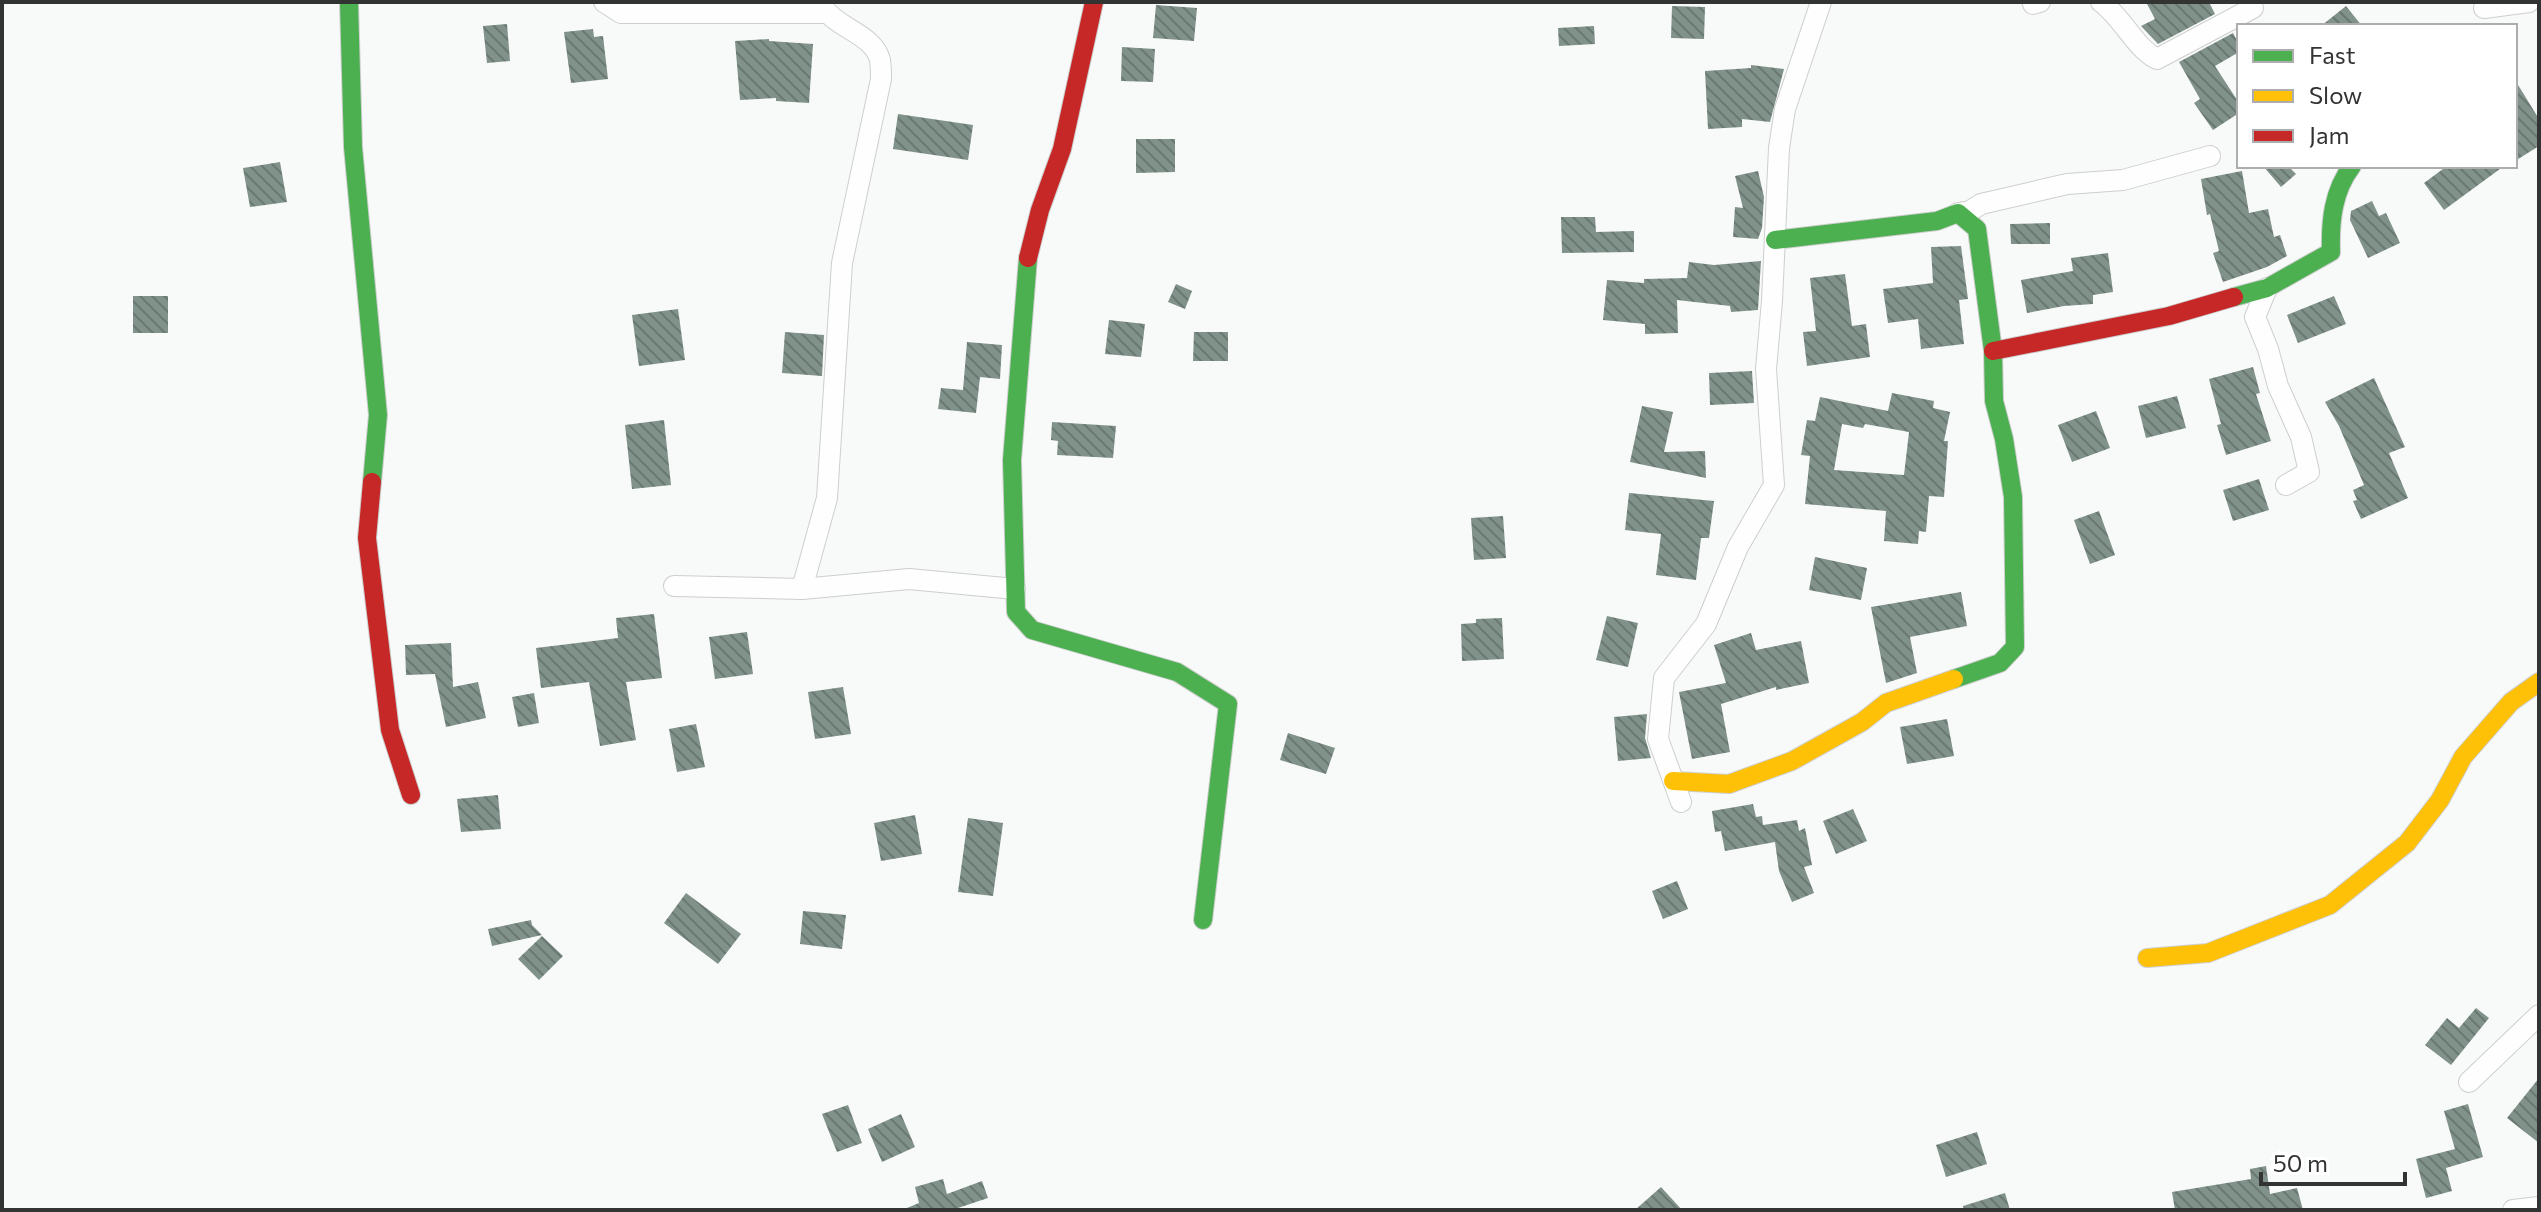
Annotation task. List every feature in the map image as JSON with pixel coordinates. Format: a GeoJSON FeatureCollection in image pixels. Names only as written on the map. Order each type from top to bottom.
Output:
{"type":"FeatureCollection","features":[{"type":"Feature","properties":{"kind":"street"},"geometry":{"type":"LineString","coordinates":[[349,2],[353,147],[378,415],[367,538],[390,730],[411,795]]}},
{"type":"Feature","properties":{"kind":"street"},"geometry":{"type":"LineString","coordinates":[[604,2],[621,13],[823,8],[871,45],[879,57],[881,79],[842,263],[827,498],[802,589]]}},
{"type":"Feature","properties":{"kind":"street"},"geometry":{"type":"LineString","coordinates":[[1094,2],[1062,149],[1040,210],[1026,269],[1012,460],[1016,612],[1032,630],[1177,672],[1228,704],[1203,920]]}},
{"type":"Feature","properties":{"kind":"street"},"geometry":{"type":"LineString","coordinates":[[1681,802],[1658,739],[1664,678],[1706,624],[1738,547],[1774,485],[1766,369],[1779,148],[1785,109],[1821,2]]}},
{"type":"Feature","properties":{"kind":"street"},"geometry":{"type":"LineString","coordinates":[[2101,2],[2131,31],[2142,51],[2157,59],[2255,12]]}},
{"type":"Feature","properties":{"kind":"street"},"geometry":{"type":"LineString","coordinates":[[2484,12],[2529,2]]}},
{"type":"Feature","properties":{"kind":"street"},"geometry":{"type":"LineString","coordinates":[[1775,240],[1937,221],[1970,211],[1981,204],[2067,184],[2123,180],[2210,156]]}},
{"type":"Feature","properties":{"kind":"street"},"geometry":{"type":"LineString","coordinates":[[1993,351],[2169,316],[2267,288],[2331,252],[2330,229],[2338,184],[2350,168]]}},
{"type":"Feature","properties":{"kind":"street"},"geometry":{"type":"LineString","coordinates":[[1673,781],[1729,784],[1792,761],[1862,722],[1886,703],[2000,663],[2015,647],[2013,497],[2004,439],[1994,401],[1993,351],[1977,229],[1958,213]]}},
{"type":"Feature","properties":{"kind":"street"},"geometry":{"type":"LineString","coordinates":[[2267,288],[2255,317],[2278,386],[2301,437],[2309,472],[2286,485]]}},
{"type":"Feature","properties":{"kind":"street"},"geometry":{"type":"LineString","coordinates":[[674,586],[802,589],[909,579],[1015,589]]}},
{"type":"Feature","properties":{"kind":"street"},"geometry":{"type":"LineString","coordinates":[[2147,958],[2208,953],[2330,905],[2407,843],[2440,800],[2463,757],[2511,702],[2539,682]]}},
{"type":"Feature","properties":{"kind":"street"},"geometry":{"type":"LineString","coordinates":[[2469,1082],[2539,1015]]}},
{"type":"Feature","properties":{"kind":"street"},"geometry":{"type":"LineString","coordinates":[[2513,1210],[2539,1207]]}},
{"type":"Feature","properties":{"kind":"building"},"geometry":{"type":"Polygon","coordinates":[[[2146,2],[2209,2],[2215,14],[2158,44],[2141,26],[2155,19],[2146,2]]]}},
{"type":"Feature","properties":{"kind":"building"},"geometry":{"type":"Polygon","coordinates":[[[1156,5],[1197,8],[1194,41],[1153,38],[1156,5]]]}},
{"type":"Feature","properties":{"kind":"building"},"geometry":{"type":"Polygon","coordinates":[[[1672,6],[1705,7],[1704,39],[1671,38],[1672,6]]]}},
{"type":"Feature","properties":{"kind":"building"},"geometry":{"type":"Polygon","coordinates":[[[2346,6],[2360,24],[2324,24],[2346,6]]]}},
{"type":"Feature","properties":{"kind":"building"},"geometry":{"type":"Polygon","coordinates":[[[507,24],[510,61],[487,63],[483,26],[507,24]]]}},
{"type":"Feature","properties":{"kind":"building"},"geometry":{"type":"Polygon","coordinates":[[[1594,26],[1595,44],[1559,46],[1558,28],[1594,26]]]}},
{"type":"Feature","properties":{"kind":"building"},"geometry":{"type":"Polygon","coordinates":[[[593,29],[594,37],[603,36],[608,79],[571,83],[564,32],[593,29]]]}},
{"type":"Feature","properties":{"kind":"building"},"geometry":{"type":"Polygon","coordinates":[[[2233,33],[2237,40],[2237,53],[2215,66],[2237,100],[2237,114],[2213,130],[2194,103],[2200,99],[2179,62],[2233,33]]]}},
{"type":"Feature","properties":{"kind":"building"},"geometry":{"type":"Polygon","coordinates":[[[769,39],[813,44],[809,103],[776,101],[776,98],[740,100],[735,41],[769,39]]]}},
{"type":"Feature","properties":{"kind":"building"},"geometry":{"type":"Polygon","coordinates":[[[1122,47],[1155,49],[1153,82],[1121,81],[1122,47]]]}},
{"type":"Feature","properties":{"kind":"building"},"geometry":{"type":"Polygon","coordinates":[[[1751,65],[1784,69],[1770,122],[1742,119],[1742,127],[1708,129],[1705,71],[1751,68],[1751,65]]]}},
{"type":"Feature","properties":{"kind":"building"},"geometry":{"type":"Polygon","coordinates":[[[2517,83],[2539,119],[2539,146],[2517,160],[2517,83]]]}},
{"type":"Feature","properties":{"kind":"building"},"geometry":{"type":"Polygon","coordinates":[[[898,114],[973,125],[968,160],[893,149],[898,114]]]}},
{"type":"Feature","properties":{"kind":"building"},"geometry":{"type":"Polygon","coordinates":[[[1136,139],[1175,139],[1175,172],[1136,173],[1136,139]]]}},
{"type":"Feature","properties":{"kind":"building"},"geometry":{"type":"Polygon","coordinates":[[[280,162],[287,202],[250,207],[243,168],[280,162]]]}},
{"type":"Feature","properties":{"kind":"building"},"geometry":{"type":"Polygon","coordinates":[[[2265,168],[2290,168],[2296,174],[2281,187],[2265,168]]]}},
{"type":"Feature","properties":{"kind":"building"},"geometry":{"type":"Polygon","coordinates":[[[2444,168],[2501,168],[2444,210],[2424,183],[2444,168]]]}},
{"type":"Feature","properties":{"kind":"building"},"geometry":{"type":"Polygon","coordinates":[[[1758,171],[1764,197],[1762,228],[1758,239],[1733,237],[1735,207],[1743,208],[1735,176],[1758,171]]]}},
{"type":"Feature","properties":{"kind":"building"},"geometry":{"type":"Polygon","coordinates":[[[2242,171],[2249,213],[2268,209],[2274,237],[2280,235],[2287,256],[2267,267],[2223,282],[2213,253],[2219,251],[2210,214],[2207,215],[2201,179],[2242,171]]]}},
{"type":"Feature","properties":{"kind":"building"},"geometry":{"type":"Polygon","coordinates":[[[2372,201],[2379,216],[2386,213],[2400,243],[2368,258],[2350,220],[2351,211],[2372,201]]]}},
{"type":"Feature","properties":{"kind":"building"},"geometry":{"type":"Polygon","coordinates":[[[1561,217],[1595,217],[1596,232],[1634,231],[1634,252],[1562,253],[1561,217]]]}},
{"type":"Feature","properties":{"kind":"building"},"geometry":{"type":"Polygon","coordinates":[[[2050,223],[2050,244],[2011,244],[2010,224],[2050,223]]]}},
{"type":"Feature","properties":{"kind":"building"},"geometry":{"type":"Polygon","coordinates":[[[1961,246],[1968,299],[1959,300],[1964,344],[1921,349],[1918,319],[1888,323],[1883,289],[1933,283],[1931,247],[1961,246]]]}},
{"type":"Feature","properties":{"kind":"building"},"geometry":{"type":"Polygon","coordinates":[[[2108,253],[2113,292],[2093,295],[2093,304],[2027,313],[2021,280],[2073,271],[2071,258],[2108,253]]]}},
{"type":"Feature","properties":{"kind":"building"},"geometry":{"type":"Polygon","coordinates":[[[1761,261],[1758,310],[1731,312],[1730,306],[1677,300],[1678,333],[1645,334],[1645,324],[1603,320],[1607,280],[1644,283],[1644,279],[1687,278],[1689,262],[1714,265],[1761,261]]]}},
{"type":"Feature","properties":{"kind":"building"},"geometry":{"type":"Polygon","coordinates":[[[1845,274],[1852,326],[1866,324],[1870,357],[1807,366],[1803,332],[1816,331],[1810,278],[1845,274]]]}},
{"type":"Feature","properties":{"kind":"building"},"geometry":{"type":"Polygon","coordinates":[[[1176,284],[1192,291],[1185,309],[1168,302],[1176,284]]]}},
{"type":"Feature","properties":{"kind":"building"},"geometry":{"type":"Polygon","coordinates":[[[133,296],[168,296],[168,333],[133,333],[133,296]]]}},
{"type":"Feature","properties":{"kind":"building"},"geometry":{"type":"Polygon","coordinates":[[[2334,296],[2346,324],[2298,343],[2287,315],[2334,296]]]}},
{"type":"Feature","properties":{"kind":"building"},"geometry":{"type":"Polygon","coordinates":[[[678,309],[685,360],[639,366],[632,315],[678,309]]]}},
{"type":"Feature","properties":{"kind":"building"},"geometry":{"type":"Polygon","coordinates":[[[1109,320],[1145,324],[1141,357],[1105,354],[1109,320]]]}},
{"type":"Feature","properties":{"kind":"building"},"geometry":{"type":"Polygon","coordinates":[[[785,332],[824,335],[822,376],[782,373],[785,332]]]}},
{"type":"Feature","properties":{"kind":"building"},"geometry":{"type":"Polygon","coordinates":[[[1194,332],[1228,332],[1228,361],[1193,361],[1194,332]]]}},
{"type":"Feature","properties":{"kind":"building"},"geometry":{"type":"Polygon","coordinates":[[[967,342],[1002,345],[1000,379],[980,377],[976,413],[938,409],[941,388],[963,390],[967,342]]]}},
{"type":"Feature","properties":{"kind":"building"},"geometry":{"type":"Polygon","coordinates":[[[2253,367],[2260,393],[2256,394],[2271,441],[2226,455],[2209,379],[2253,367]]]}},
{"type":"Feature","properties":{"kind":"building"},"geometry":{"type":"Polygon","coordinates":[[[1752,371],[1754,403],[1710,405],[1709,373],[1752,371]]]}},
{"type":"Feature","properties":{"kind":"building"},"geometry":{"type":"Polygon","coordinates":[[[2374,378],[2405,447],[2389,453],[2408,498],[2361,519],[2353,501],[2357,500],[2353,490],[2364,485],[2339,426],[2325,402],[2374,378]]]}},
{"type":"Feature","properties":{"kind":"building"},"geometry":{"type":"Polygon","coordinates":[[[1892,393],[1934,401],[1933,408],[1950,412],[1944,441],[1948,441],[1944,497],[1929,496],[1926,532],[1919,531],[1918,544],[1884,541],[1886,511],[1805,504],[1810,456],[1801,455],[1807,420],[1815,421],[1820,397],[1888,411],[1892,393]],[[1842,424],[1834,470],[1904,475],[1909,432],[1865,424],[1863,428],[1842,424]]]}},
{"type":"Feature","properties":{"kind":"building"},"geometry":{"type":"Polygon","coordinates":[[[2177,396],[2186,428],[2146,438],[2138,406],[2177,396]]]}},
{"type":"Feature","properties":{"kind":"building"},"geometry":{"type":"Polygon","coordinates":[[[1642,406],[1673,412],[1664,452],[1705,451],[1706,478],[1630,462],[1642,406]]]}},
{"type":"Feature","properties":{"kind":"building"},"geometry":{"type":"Polygon","coordinates":[[[2096,411],[2110,448],[2072,462],[2058,425],[2096,411]]]}},
{"type":"Feature","properties":{"kind":"building"},"geometry":{"type":"Polygon","coordinates":[[[664,420],[671,485],[632,489],[625,425],[664,420]]]}},
{"type":"Feature","properties":{"kind":"building"},"geometry":{"type":"Polygon","coordinates":[[[1052,422],[1116,426],[1113,458],[1057,455],[1058,441],[1051,440],[1052,422]]]}},
{"type":"Feature","properties":{"kind":"building"},"geometry":{"type":"Polygon","coordinates":[[[2259,479],[2269,510],[2233,521],[2223,490],[2259,479]]]}},
{"type":"Feature","properties":{"kind":"building"},"geometry":{"type":"Polygon","coordinates":[[[1629,493],[1714,501],[1709,538],[1701,538],[1696,580],[1656,575],[1661,534],[1625,530],[1629,493]]]}},
{"type":"Feature","properties":{"kind":"building"},"geometry":{"type":"Polygon","coordinates":[[[2099,511],[2115,555],[2090,564],[2074,520],[2099,511]]]}},
{"type":"Feature","properties":{"kind":"building"},"geometry":{"type":"Polygon","coordinates":[[[1503,516],[1506,558],[1474,560],[1471,518],[1503,516]]]}},
{"type":"Feature","properties":{"kind":"building"},"geometry":{"type":"Polygon","coordinates":[[[1815,557],[1867,568],[1861,600],[1809,590],[1815,557]]]}},
{"type":"Feature","properties":{"kind":"building"},"geometry":{"type":"Polygon","coordinates":[[[1961,592],[1967,626],[1910,637],[1917,673],[1886,683],[1871,607],[1961,592]]]}},
{"type":"Feature","properties":{"kind":"building"},"geometry":{"type":"Polygon","coordinates":[[[654,614],[662,678],[626,682],[636,740],[600,746],[589,682],[541,688],[536,648],[618,638],[616,618],[654,614]]]}},
{"type":"Feature","properties":{"kind":"building"},"geometry":{"type":"Polygon","coordinates":[[[1607,616],[1638,623],[1628,667],[1596,660],[1607,616]]]}},
{"type":"Feature","properties":{"kind":"building"},"geometry":{"type":"Polygon","coordinates":[[[1502,618],[1504,659],[1462,661],[1461,624],[1476,623],[1476,619],[1502,618]]]}},
{"type":"Feature","properties":{"kind":"building"},"geometry":{"type":"Polygon","coordinates":[[[747,632],[753,674],[715,679],[709,637],[747,632]]]}},
{"type":"Feature","properties":{"kind":"building"},"geometry":{"type":"Polygon","coordinates":[[[1751,633],[1756,650],[1801,641],[1809,683],[1776,690],[1776,687],[1721,704],[1730,752],[1692,759],[1679,692],[1726,683],[1714,645],[1751,633]]]}},
{"type":"Feature","properties":{"kind":"building"},"geometry":{"type":"Polygon","coordinates":[[[451,643],[453,687],[478,682],[486,718],[446,727],[435,674],[406,675],[405,645],[451,643]]]}},
{"type":"Feature","properties":{"kind":"building"},"geometry":{"type":"Polygon","coordinates":[[[843,687],[851,734],[815,739],[808,692],[843,687]]]}},
{"type":"Feature","properties":{"kind":"building"},"geometry":{"type":"Polygon","coordinates":[[[534,693],[539,723],[518,727],[512,697],[534,693]]]}},
{"type":"Feature","properties":{"kind":"building"},"geometry":{"type":"Polygon","coordinates":[[[1647,714],[1645,738],[1651,758],[1618,761],[1614,717],[1647,714]]]}},
{"type":"Feature","properties":{"kind":"building"},"geometry":{"type":"Polygon","coordinates":[[[1947,719],[1954,756],[1907,764],[1900,727],[1947,719]]]}},
{"type":"Feature","properties":{"kind":"building"},"geometry":{"type":"Polygon","coordinates":[[[696,724],[705,767],[677,772],[669,729],[696,724]]]}},
{"type":"Feature","properties":{"kind":"building"},"geometry":{"type":"Polygon","coordinates":[[[1288,733],[1335,748],[1326,774],[1280,760],[1288,733]]]}},
{"type":"Feature","properties":{"kind":"building"},"geometry":{"type":"Polygon","coordinates":[[[498,795],[501,829],[461,832],[457,799],[498,795]]]}},
{"type":"Feature","properties":{"kind":"building"},"geometry":{"type":"Polygon","coordinates":[[[1753,804],[1756,817],[1762,816],[1763,825],[1797,820],[1799,831],[1805,828],[1812,865],[1804,867],[1814,893],[1792,902],[1779,871],[1775,842],[1725,851],[1721,831],[1715,832],[1712,811],[1753,804]]]}},
{"type":"Feature","properties":{"kind":"building"},"geometry":{"type":"Polygon","coordinates":[[[1853,809],[1867,841],[1836,854],[1823,821],[1853,809]]]}},
{"type":"Feature","properties":{"kind":"building"},"geometry":{"type":"Polygon","coordinates":[[[915,815],[922,854],[881,861],[874,823],[915,815]]]}},
{"type":"Feature","properties":{"kind":"building"},"geometry":{"type":"Polygon","coordinates":[[[968,818],[1003,823],[993,896],[958,892],[968,818]]]}},
{"type":"Feature","properties":{"kind":"building"},"geometry":{"type":"Polygon","coordinates":[[[1677,881],[1688,909],[1663,919],[1652,891],[1677,881]]]}},
{"type":"Feature","properties":{"kind":"building"},"geometry":{"type":"Polygon","coordinates":[[[686,893],[741,934],[718,964],[664,923],[686,893]]]}},
{"type":"Feature","properties":{"kind":"building"},"geometry":{"type":"Polygon","coordinates":[[[803,911],[846,915],[842,949],[800,944],[803,911]]]}},
{"type":"Feature","properties":{"kind":"building"},"geometry":{"type":"Polygon","coordinates":[[[531,920],[542,935],[492,946],[488,929],[531,920]]]}},
{"type":"Feature","properties":{"kind":"building"},"geometry":{"type":"Polygon","coordinates":[[[542,936],[563,956],[539,980],[518,959],[542,936]]]}},
{"type":"Feature","properties":{"kind":"building"},"geometry":{"type":"Polygon","coordinates":[[[2476,1008],[2489,1018],[2451,1065],[2425,1045],[2447,1018],[2459,1028],[2476,1008]]]}},
{"type":"Feature","properties":{"kind":"building"},"geometry":{"type":"Polygon","coordinates":[[[2539,1078],[2539,1143],[2507,1118],[2539,1078]]]}},
{"type":"Feature","properties":{"kind":"building"},"geometry":{"type":"Polygon","coordinates":[[[2468,1104],[2483,1157],[2446,1168],[2452,1191],[2426,1198],[2416,1159],[2455,1149],[2444,1111],[2468,1104]]]}},
{"type":"Feature","properties":{"kind":"building"},"geometry":{"type":"Polygon","coordinates":[[[848,1105],[862,1143],[837,1152],[822,1114],[848,1105]]]}},
{"type":"Feature","properties":{"kind":"building"},"geometry":{"type":"Polygon","coordinates":[[[901,1114],[915,1147],[882,1162],[868,1129],[901,1114]]]}},
{"type":"Feature","properties":{"kind":"building"},"geometry":{"type":"Polygon","coordinates":[[[1977,1132],[1987,1164],[1946,1177],[1936,1145],[1977,1132]]]}},
{"type":"Feature","properties":{"kind":"building"},"geometry":{"type":"Polygon","coordinates":[[[2266,1166],[2270,1194],[2297,1188],[2303,1210],[2175,1210],[2172,1192],[2251,1179],[2250,1169],[2266,1166]]]}},
{"type":"Feature","properties":{"kind":"building"},"geometry":{"type":"Polygon","coordinates":[[[943,1179],[947,1194],[982,1181],[988,1198],[952,1210],[907,1210],[919,1203],[915,1187],[943,1179]]]}},
{"type":"Feature","properties":{"kind":"building"},"geometry":{"type":"Polygon","coordinates":[[[1661,1187],[1682,1210],[1635,1210],[1661,1187]]]}},
{"type":"Feature","properties":{"kind":"building"},"geometry":{"type":"Polygon","coordinates":[[[2005,1193],[2010,1210],[1964,1210],[1963,1206],[2005,1193]]]}},
{"type":"Feature","properties":{"kind":"traffic: fast"},"geometry":{"type":"LineString","coordinates":[[349,2],[353,147],[378,415],[372,482]]}},
{"type":"Feature","properties":{"kind":"traffic: fast"},"geometry":{"type":"LineString","coordinates":[[2234,297],[2267,288],[2331,252],[2334,207],[2351,168]]}},
{"type":"Feature","properties":{"kind":"traffic: fast"},"geometry":{"type":"LineString","coordinates":[[1775,240],[1937,221],[1958,213],[1977,229],[1993,351],[1994,401],[2004,439],[2013,497],[2015,647],[2000,663],[1954,679]]}},
{"type":"Feature","properties":{"kind":"traffic: fast"},"geometry":{"type":"LineString","coordinates":[[1028,258],[1012,460],[1016,612],[1032,630],[1177,672],[1228,704],[1203,920]]}},
{"type":"Feature","properties":{"kind":"traffic: slow"},"geometry":{"type":"LineString","coordinates":[[1673,781],[1729,784],[1792,761],[1862,722],[1886,703],[1954,679]]}},
{"type":"Feature","properties":{"kind":"traffic: slow"},"geometry":{"type":"LineString","coordinates":[[2147,958],[2208,953],[2330,905],[2407,843],[2440,800],[2463,757],[2511,702],[2539,682]]}},
{"type":"Feature","properties":{"kind":"traffic: jam"},"geometry":{"type":"LineString","coordinates":[[1028,258],[1040,210],[1062,149],[1094,2]]}},
{"type":"Feature","properties":{"kind":"traffic: jam"},"geometry":{"type":"LineString","coordinates":[[1993,351],[2169,316],[2234,297]]}},
{"type":"Feature","properties":{"kind":"traffic: jam"},"geometry":{"type":"LineString","coordinates":[[372,482],[367,538],[390,730],[411,795]]}}]}
